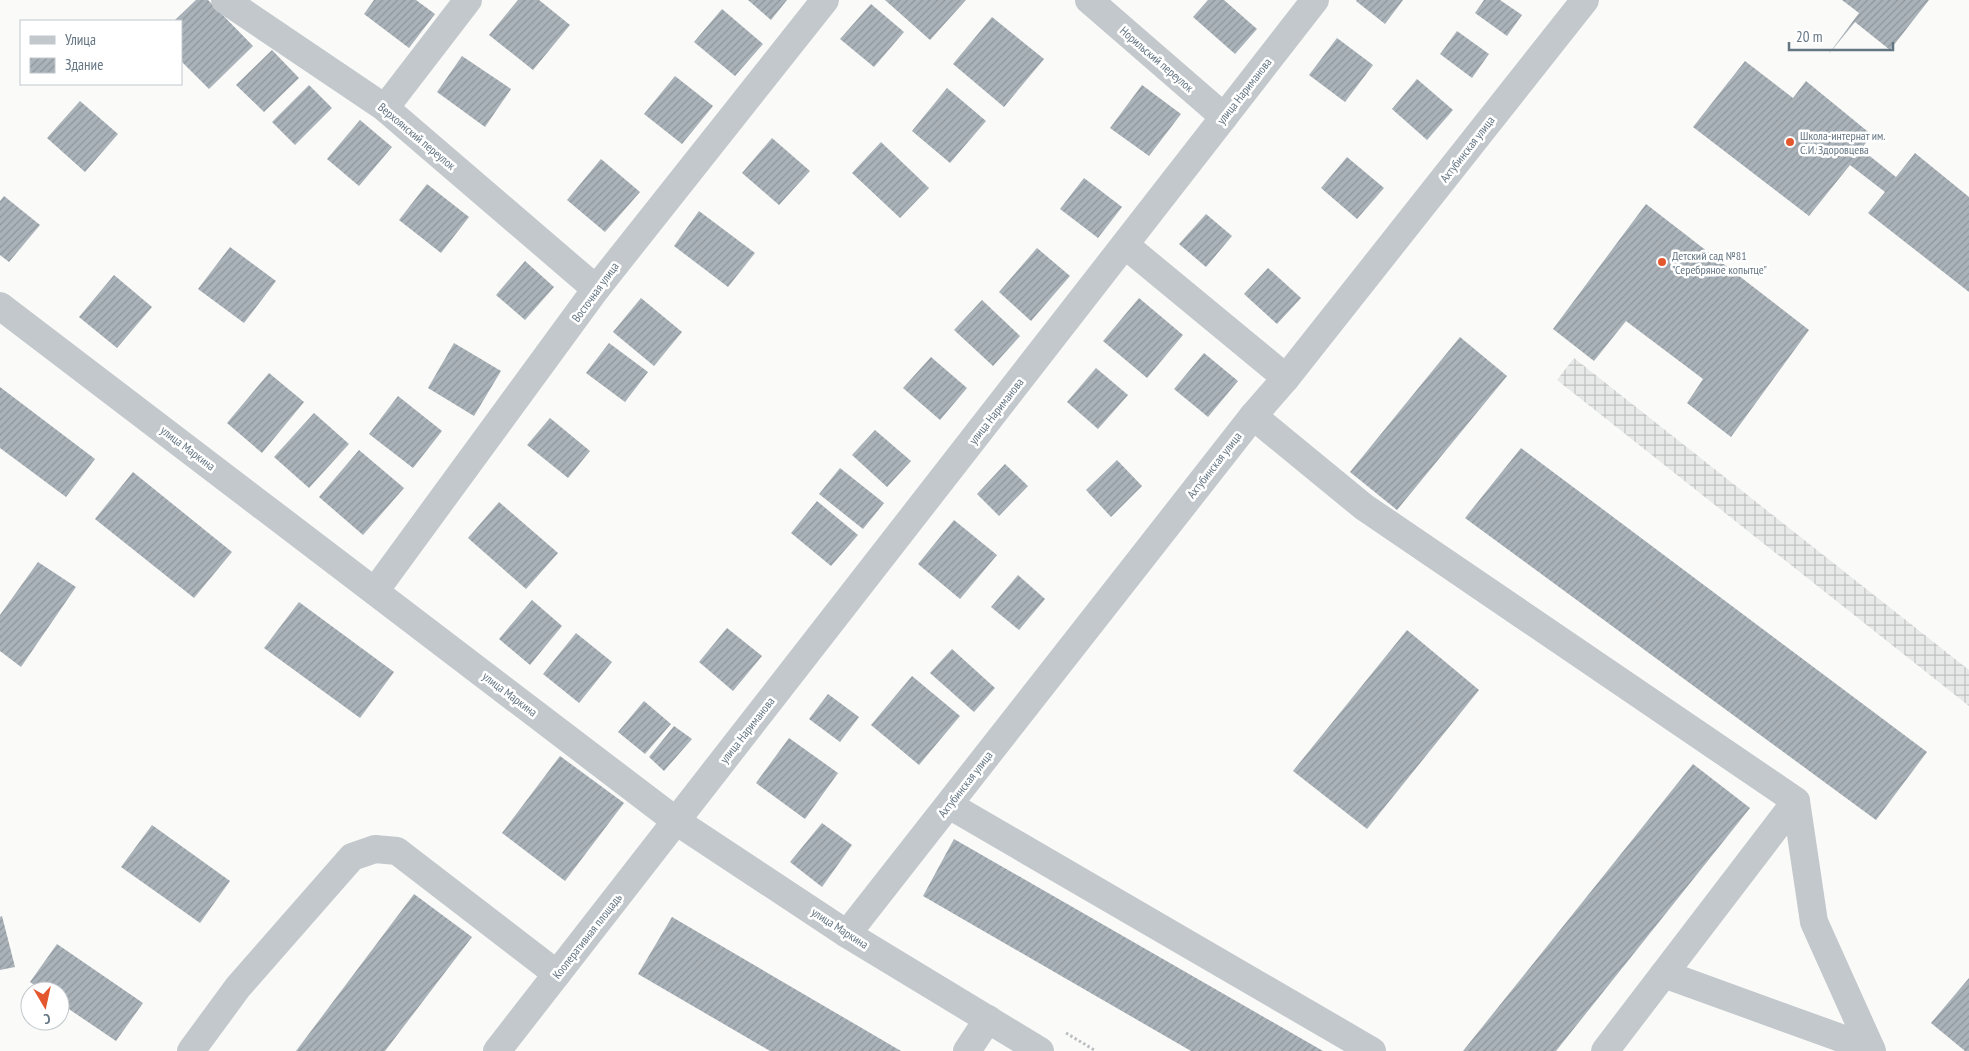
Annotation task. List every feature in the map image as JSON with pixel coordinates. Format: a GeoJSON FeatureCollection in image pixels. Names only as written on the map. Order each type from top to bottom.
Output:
{"type":"FeatureCollection","features":[{"type":"Feature","properties":{"kind":"street","name":"Верхоянский переулок"},"geometry":{"type":"LineString","coordinates":[[225,0],[385,108],[596,289]]}},
{"type":"Feature","properties":{"kind":"street"},"geometry":{"type":"LineString","coordinates":[[385,108],[468,0]]}},
{"type":"Feature","properties":{"kind":"street","name":"Восточная улица"},"geometry":{"type":"LineString","coordinates":[[375,591],[596,289],[825,0]]}},
{"type":"Feature","properties":{"kind":"street","name":"Норильский переулок"},"geometry":{"type":"LineString","coordinates":[[1089,0],[1224,117]]}},
{"type":"Feature","properties":{"kind":"street","name":"улица Нариманова"},"geometry":{"type":"LineString","coordinates":[[676,821],[1315,0]]}},
{"type":"Feature","properties":{"kind":"street","name":"Ахтубинская улица"},"geometry":{"type":"LineString","coordinates":[[847,934],[1253,416],[1286,378],[1585,0]]}},
{"type":"Feature","properties":{"kind":"street"},"geometry":{"type":"LineString","coordinates":[[1125,244],[1286,378]]}},
{"type":"Feature","properties":{"kind":"street","name":"улица Маркина"},"geometry":{"type":"LineString","coordinates":[[0,306],[676,821],[847,934],[1040,1051]]}},
{"type":"Feature","properties":{"kind":"street"},"geometry":{"type":"LineString","coordinates":[[1253,416],[1364,508],[1796,802],[1814,922],[1870,1050]]}},
{"type":"Feature","properties":{"kind":"street"},"geometry":{"type":"LineString","coordinates":[[1605,1051],[1796,802]]}},
{"type":"Feature","properties":{"kind":"street"},"geometry":{"type":"LineString","coordinates":[[949,805],[1372,1051]]}},
{"type":"Feature","properties":{"kind":"street","name":"Кооперативная площадь"},"geometry":{"type":"LineString","coordinates":[[497,1051],[676,821]]}},
{"type":"Feature","properties":{"kind":"street"},"geometry":{"type":"LineString","coordinates":[[191,1051],[238,987],[352,857],[375,848],[397,852],[557,974]]}},
{"type":"Feature","properties":{"kind":"street"},"geometry":{"type":"LineString","coordinates":[[1664,974],[1870,1050]]}},
{"type":"Feature","properties":{"kind":"street"},"geometry":{"type":"LineString","coordinates":[[967,1051],[988,1019]]}},
{"type":"Feature","properties":{"kind":"shaded area"},"geometry":{"type":"Polygon","coordinates":[[[1574,358],[1969,670],[1969,706],[1557,380],[1574,358]]]}},
{"type":"Feature","properties":{"kind":"building"},"geometry":{"type":"Polygon","coordinates":[[[196,0],[208,0],[253,46],[209,89],[182,62],[182,20],[175,20],[196,0]]]}},
{"type":"Feature","properties":{"kind":"building"},"geometry":{"type":"Polygon","coordinates":[[[374,0],[416,0],[435,14],[409,48],[364,14],[374,0]]]}},
{"type":"Feature","properties":{"kind":"building"},"geometry":{"type":"Polygon","coordinates":[[[518,0],[539,0],[570,25],[533,70],[489,35],[518,0]]]}},
{"type":"Feature","properties":{"kind":"building"},"geometry":{"type":"Polygon","coordinates":[[[748,0],[787,0],[771,20],[748,0]]]}},
{"type":"Feature","properties":{"kind":"building"},"geometry":{"type":"Polygon","coordinates":[[[885,0],[966,0],[930,40],[885,0]]]}},
{"type":"Feature","properties":{"kind":"building"},"geometry":{"type":"Polygon","coordinates":[[[1208,0],[1224,0],[1257,29],[1235,54],[1193,17],[1208,0]]]}},
{"type":"Feature","properties":{"kind":"building"},"geometry":{"type":"Polygon","coordinates":[[[1357,0],[1403,0],[1385,24],[1357,0]]]}},
{"type":"Feature","properties":{"kind":"building"},"geometry":{"type":"Polygon","coordinates":[[[1484,0],[1500,0],[1522,15],[1507,36],[1475,13],[1484,0]]]}},
{"type":"Feature","properties":{"kind":"building"},"geometry":{"type":"Polygon","coordinates":[[[1842,0],[1929,0],[1890,50],[1855,22],[1828,55],[1859,13],[1842,0]]]}},
{"type":"Feature","properties":{"kind":"building"},"geometry":{"type":"Polygon","coordinates":[[[871,4],[904,32],[874,67],[840,39],[871,4]]]}},
{"type":"Feature","properties":{"kind":"building"},"geometry":{"type":"Polygon","coordinates":[[[722,9],[763,44],[735,76],[694,42],[722,9]]]}},
{"type":"Feature","properties":{"kind":"building"},"geometry":{"type":"Polygon","coordinates":[[[992,17],[1044,59],[1004,107],[953,64],[992,17]]]}},
{"type":"Feature","properties":{"kind":"building"},"geometry":{"type":"Polygon","coordinates":[[[1457,31],[1489,54],[1472,78],[1440,54],[1457,31]]]}},
{"type":"Feature","properties":{"kind":"building"},"geometry":{"type":"Polygon","coordinates":[[[1337,38],[1373,65],[1345,102],[1309,75],[1337,38]]]}},
{"type":"Feature","properties":{"kind":"building"},"geometry":{"type":"Polygon","coordinates":[[[272,50],[299,78],[264,112],[236,85],[272,50]]]}},
{"type":"Feature","properties":{"kind":"building"},"geometry":{"type":"Polygon","coordinates":[[[462,56],[511,89],[485,127],[437,92],[462,56]]]}},
{"type":"Feature","properties":{"kind":"building","name":"Школа-интернат им. С.И. Здоровцева"},"geometry":{"type":"Polygon","coordinates":[[[1745,61],[1793,98],[1806,81],[1872,135],[1861,149],[1896,177],[1915,153],[1969,197],[1969,292],[1868,213],[1885,192],[1850,165],[1809,216],[1693,127],[1745,61]]]}},
{"type":"Feature","properties":{"kind":"building"},"geometry":{"type":"Polygon","coordinates":[[[675,76],[713,106],[682,144],[644,114],[675,76]]]}},
{"type":"Feature","properties":{"kind":"building"},"geometry":{"type":"Polygon","coordinates":[[[1417,79],[1453,110],[1427,140],[1392,109],[1417,79]]]}},
{"type":"Feature","properties":{"kind":"building"},"geometry":{"type":"Polygon","coordinates":[[[309,85],[332,108],[295,145],[272,122],[309,85]]]}},
{"type":"Feature","properties":{"kind":"building"},"geometry":{"type":"Polygon","coordinates":[[[1142,85],[1181,114],[1149,156],[1110,128],[1142,85]]]}},
{"type":"Feature","properties":{"kind":"building"},"geometry":{"type":"Polygon","coordinates":[[[947,88],[986,121],[950,163],[912,131],[947,88]]]}},
{"type":"Feature","properties":{"kind":"building"},"geometry":{"type":"Polygon","coordinates":[[[80,101],[118,134],[85,172],[47,138],[80,101]]]}},
{"type":"Feature","properties":{"kind":"building"},"geometry":{"type":"Polygon","coordinates":[[[360,120],[392,147],[359,186],[327,159],[360,120]]]}},
{"type":"Feature","properties":{"kind":"building"},"geometry":{"type":"Polygon","coordinates":[[[772,138],[810,171],[779,205],[742,173],[772,138]]]}},
{"type":"Feature","properties":{"kind":"building"},"geometry":{"type":"Polygon","coordinates":[[[881,142],[929,188],[900,218],[852,173],[881,142]]]}},
{"type":"Feature","properties":{"kind":"building"},"geometry":{"type":"Polygon","coordinates":[[[1347,157],[1384,188],[1357,219],[1321,188],[1347,157]]]}},
{"type":"Feature","properties":{"kind":"building"},"geometry":{"type":"Polygon","coordinates":[[[601,159],[640,192],[605,232],[567,200],[601,159]]]}},
{"type":"Feature","properties":{"kind":"building"},"geometry":{"type":"Polygon","coordinates":[[[1084,178],[1122,207],[1098,238],[1060,209],[1084,178]]]}},
{"type":"Feature","properties":{"kind":"building"},"geometry":{"type":"Polygon","coordinates":[[[427,184],[469,217],[441,253],[399,220],[427,184]]]}},
{"type":"Feature","properties":{"kind":"building"},"geometry":{"type":"Polygon","coordinates":[[[4,196],[40,225],[9,262],[0,255],[0,201],[4,196]]]}},
{"type":"Feature","properties":{"kind":"building","name":"Детский сад №81 \"Серебряное копытце\""},"geometry":{"type":"Polygon","coordinates":[[[1646,204],[1809,330],[1731,437],[1687,403],[1703,379],[1626,321],[1594,361],[1553,329],[1646,204]]]}},
{"type":"Feature","properties":{"kind":"building"},"geometry":{"type":"Polygon","coordinates":[[[699,211],[755,253],[728,287],[674,246],[699,211]]]}},
{"type":"Feature","properties":{"kind":"building"},"geometry":{"type":"Polygon","coordinates":[[[1206,214],[1232,236],[1206,267],[1179,244],[1206,214]]]}},
{"type":"Feature","properties":{"kind":"building"},"geometry":{"type":"Polygon","coordinates":[[[230,247],[276,281],[244,323],[198,289],[230,247]]]}},
{"type":"Feature","properties":{"kind":"building"},"geometry":{"type":"Polygon","coordinates":[[[1037,248],[1070,276],[1031,321],[999,292],[1037,248]]]}},
{"type":"Feature","properties":{"kind":"building"},"geometry":{"type":"Polygon","coordinates":[[[525,261],[554,287],[525,320],[496,295],[525,261]]]}},
{"type":"Feature","properties":{"kind":"building"},"geometry":{"type":"Polygon","coordinates":[[[1268,268],[1301,298],[1277,324],[1244,294],[1268,268]]]}},
{"type":"Feature","properties":{"kind":"building"},"geometry":{"type":"Polygon","coordinates":[[[114,275],[152,307],[117,348],[79,317],[114,275]]]}},
{"type":"Feature","properties":{"kind":"building"},"geometry":{"type":"Polygon","coordinates":[[[641,298],[682,332],[654,366],[613,332],[641,298]]]}},
{"type":"Feature","properties":{"kind":"building"},"geometry":{"type":"Polygon","coordinates":[[[1139,298],[1183,335],[1147,378],[1103,341],[1139,298]]]}},
{"type":"Feature","properties":{"kind":"building"},"geometry":{"type":"Polygon","coordinates":[[[982,300],[1020,336],[993,366],[954,330],[982,300]]]}},
{"type":"Feature","properties":{"kind":"building"},"geometry":{"type":"Polygon","coordinates":[[[1460,337],[1507,376],[1397,510],[1350,472],[1460,337]]]}},
{"type":"Feature","properties":{"kind":"building"},"geometry":{"type":"Polygon","coordinates":[[[454,343],[501,371],[474,416],[428,388],[454,343]]]}},
{"type":"Feature","properties":{"kind":"building"},"geometry":{"type":"Polygon","coordinates":[[[609,343],[648,372],[625,402],[586,373],[609,343]]]}},
{"type":"Feature","properties":{"kind":"building"},"geometry":{"type":"Polygon","coordinates":[[[1204,353],[1238,381],[1208,417],[1174,389],[1204,353]]]}},
{"type":"Feature","properties":{"kind":"building"},"geometry":{"type":"Polygon","coordinates":[[[931,357],[967,388],[940,420],[903,388],[931,357]]]}},
{"type":"Feature","properties":{"kind":"building"},"geometry":{"type":"Polygon","coordinates":[[[1096,368],[1128,395],[1098,429],[1067,402],[1096,368]]]}},
{"type":"Feature","properties":{"kind":"building"},"geometry":{"type":"Polygon","coordinates":[[[269,373],[304,402],[262,453],[227,423],[269,373]]]}},
{"type":"Feature","properties":{"kind":"building"},"geometry":{"type":"Polygon","coordinates":[[[0,387],[95,459],[66,497],[0,448],[0,387]]]}},
{"type":"Feature","properties":{"kind":"building"},"geometry":{"type":"Polygon","coordinates":[[[398,396],[442,431],[413,468],[369,434],[398,396]]]}},
{"type":"Feature","properties":{"kind":"building"},"geometry":{"type":"Polygon","coordinates":[[[314,413],[349,444],[309,488],[274,457],[314,413]]]}},
{"type":"Feature","properties":{"kind":"building"},"geometry":{"type":"Polygon","coordinates":[[[550,418],[590,451],[568,478],[527,445],[550,418]]]}},
{"type":"Feature","properties":{"kind":"building"},"geometry":{"type":"Polygon","coordinates":[[[875,430],[911,461],[887,487],[852,455],[875,430]]]}},
{"type":"Feature","properties":{"kind":"building"},"geometry":{"type":"Polygon","coordinates":[[[1521,448],[1927,752],[1876,820],[1465,518],[1521,448]]]}},
{"type":"Feature","properties":{"kind":"building"},"geometry":{"type":"Polygon","coordinates":[[[359,450],[404,488],[363,535],[319,497],[359,450]]]}},
{"type":"Feature","properties":{"kind":"building"},"geometry":{"type":"Polygon","coordinates":[[[1117,460],[1142,486],[1111,517],[1086,490],[1117,460]]]}},
{"type":"Feature","properties":{"kind":"building"},"geometry":{"type":"Polygon","coordinates":[[[1005,464],[1028,486],[999,516],[977,494],[1005,464]]]}},
{"type":"Feature","properties":{"kind":"building"},"geometry":{"type":"Polygon","coordinates":[[[840,468],[884,503],[863,529],[819,494],[840,468]]]}},
{"type":"Feature","properties":{"kind":"building"},"geometry":{"type":"Polygon","coordinates":[[[133,472],[232,552],[194,598],[95,519],[133,472]]]}},
{"type":"Feature","properties":{"kind":"building"},"geometry":{"type":"Polygon","coordinates":[[[817,501],[858,535],[831,566],[791,533],[817,501]]]}},
{"type":"Feature","properties":{"kind":"building"},"geometry":{"type":"Polygon","coordinates":[[[499,502],[558,553],[526,589],[468,538],[499,502]]]}},
{"type":"Feature","properties":{"kind":"building"},"geometry":{"type":"Polygon","coordinates":[[[954,520],[997,555],[960,599],[918,564],[954,520]]]}},
{"type":"Feature","properties":{"kind":"building"},"geometry":{"type":"Polygon","coordinates":[[[38,562],[76,587],[21,667],[0,651],[0,615],[38,562]]]}},
{"type":"Feature","properties":{"kind":"building"},"geometry":{"type":"Polygon","coordinates":[[[1018,575],[1045,599],[1019,630],[991,607],[1018,575]]]}},
{"type":"Feature","properties":{"kind":"building"},"geometry":{"type":"Polygon","coordinates":[[[532,600],[562,626],[530,665],[499,639],[532,600]]]}},
{"type":"Feature","properties":{"kind":"building"},"geometry":{"type":"Polygon","coordinates":[[[299,602],[394,672],[360,718],[264,648],[299,602]]]}},
{"type":"Feature","properties":{"kind":"building"},"geometry":{"type":"Polygon","coordinates":[[[727,628],[762,656],[733,691],[699,662],[727,628]]]}},
{"type":"Feature","properties":{"kind":"building"},"geometry":{"type":"Polygon","coordinates":[[[1407,630],[1479,690],[1367,829],[1293,771],[1407,630]]]}},
{"type":"Feature","properties":{"kind":"building"},"geometry":{"type":"Polygon","coordinates":[[[576,633],[612,662],[579,703],[543,674],[576,633]]]}},
{"type":"Feature","properties":{"kind":"building"},"geometry":{"type":"Polygon","coordinates":[[[952,649],[995,688],[974,712],[930,673],[952,649]]]}},
{"type":"Feature","properties":{"kind":"building"},"geometry":{"type":"Polygon","coordinates":[[[912,676],[960,716],[919,765],[871,725],[912,676]]]}},
{"type":"Feature","properties":{"kind":"building"},"geometry":{"type":"Polygon","coordinates":[[[828,694],[859,717],[840,742],[809,719],[828,694]]]}},
{"type":"Feature","properties":{"kind":"building"},"geometry":{"type":"Polygon","coordinates":[[[644,701],[671,724],[645,754],[618,732],[644,701]]]}},
{"type":"Feature","properties":{"kind":"building"},"geometry":{"type":"Polygon","coordinates":[[[674,726],[692,739],[664,771],[649,757],[674,726]]]}},
{"type":"Feature","properties":{"kind":"building"},"geometry":{"type":"Polygon","coordinates":[[[789,738],[838,773],[805,819],[756,783],[789,738]]]}},
{"type":"Feature","properties":{"kind":"building"},"geometry":{"type":"Polygon","coordinates":[[[560,756],[624,803],[565,881],[502,833],[560,756]]]}},
{"type":"Feature","properties":{"kind":"building"},"geometry":{"type":"Polygon","coordinates":[[[1693,764],[1750,808],[1556,1051],[1463,1051],[1693,764]]]}},
{"type":"Feature","properties":{"kind":"building"},"geometry":{"type":"Polygon","coordinates":[[[822,823],[852,845],[822,887],[790,862],[822,823]]]}},
{"type":"Feature","properties":{"kind":"building"},"geometry":{"type":"Polygon","coordinates":[[[152,825],[230,881],[200,923],[121,867],[152,825]]]}},
{"type":"Feature","properties":{"kind":"building"},"geometry":{"type":"Polygon","coordinates":[[[954,839],[1323,1051],[1191,1051],[923,896],[954,839]]]}},
{"type":"Feature","properties":{"kind":"building"},"geometry":{"type":"Polygon","coordinates":[[[414,894],[472,937],[385,1051],[296,1051],[414,894]]]}},
{"type":"Feature","properties":{"kind":"building"},"geometry":{"type":"Polygon","coordinates":[[[2,916],[15,967],[0,970],[0,917],[2,916]]]}},
{"type":"Feature","properties":{"kind":"building"},"geometry":{"type":"Polygon","coordinates":[[[672,917],[901,1051],[770,1051],[638,974],[672,917]]]}},
{"type":"Feature","properties":{"kind":"building"},"geometry":{"type":"Polygon","coordinates":[[[57,944],[143,1003],[116,1041],[70,1010],[70,981],[31,981],[57,944]]]}},
{"type":"Feature","properties":{"kind":"building"},"geometry":{"type":"Polygon","coordinates":[[[1969,978],[1969,1051],[1965,1051],[1931,1023],[1969,978]]]}},
{"type":"Feature","properties":{"kind":"place","name":"Школа-интернат им. С.И. Здоровцева"},"geometry":{"type":"Point","coordinates":[1790,142]}},
{"type":"Feature","properties":{"kind":"place","name":"Детский сад №81 \"Серебряное копытце\""},"geometry":{"type":"Point","coordinates":[1662,262]}}]}
